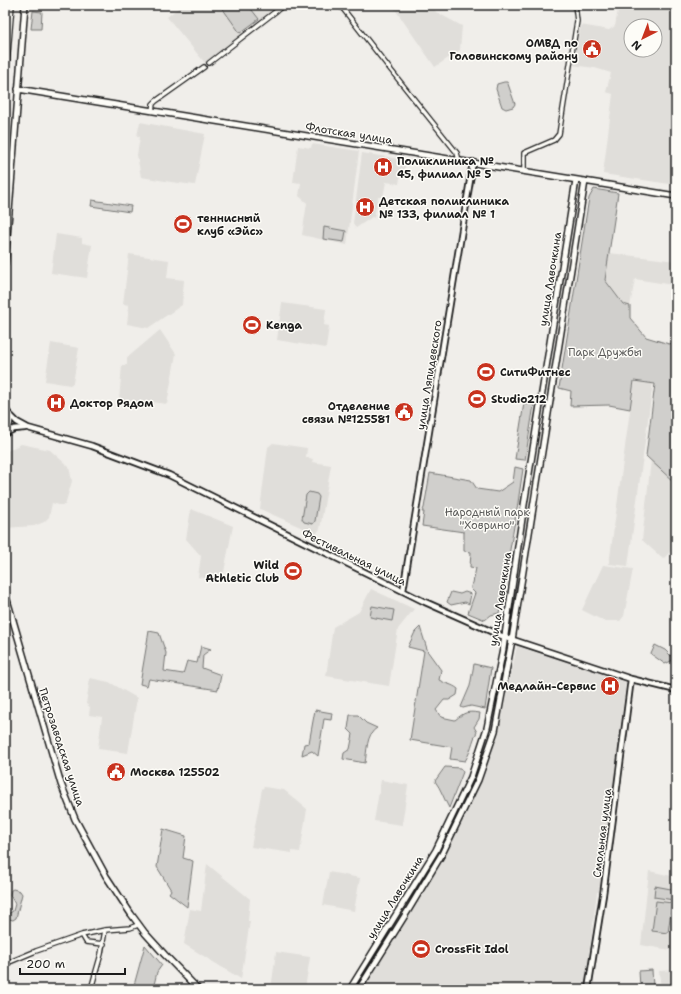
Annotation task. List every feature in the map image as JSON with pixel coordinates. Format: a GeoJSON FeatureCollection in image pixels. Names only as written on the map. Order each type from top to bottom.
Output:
{"type":"FeatureCollection","features":[{"type":"Feature","properties":{"kind":"main road"},"geometry":{"type":"LineString","coordinates":[[5,263],[25,5]]}},
{"type":"Feature","properties":{"kind":"main road","name":"Флотская улица"},"geometry":{"type":"LineString","coordinates":[[18,89],[676,196]]}},
{"type":"Feature","properties":{"kind":"main road","name":"улица Лавочкина"},"geometry":{"type":"LineString","coordinates":[[350,989],[436,850],[480,754],[487,728],[504,637],[576,180]]}},
{"type":"Feature","properties":{"kind":"main road","name":"улица Лавочкина"},"geometry":{"type":"LineString","coordinates":[[359,989],[442,854],[467,804],[487,756],[498,716],[512,640],[585,181]]}},
{"type":"Feature","properties":{"kind":"main road"},"geometry":{"type":"LineString","coordinates":[[5,434],[10,424],[6,410]]}},
{"type":"Feature","properties":{"kind":"main road","name":"Петрозаводская улица"},"geometry":{"type":"LineString","coordinates":[[5,592],[65,796],[75,819],[106,876],[138,925],[171,962],[198,989]]}},
{"type":"Feature","properties":{"kind":"street"},"geometry":{"type":"LineString","coordinates":[[5,90],[12,5]]}},
{"type":"Feature","properties":{"kind":"street"},"geometry":{"type":"LineString","coordinates":[[208,63],[284,5]]}},
{"type":"Feature","properties":{"kind":"street"},"geometry":{"type":"LineString","coordinates":[[340,5],[390,70],[458,153],[458,160]]}},
{"type":"Feature","properties":{"kind":"street"},"geometry":{"type":"LineString","coordinates":[[524,171],[524,153],[554,140],[560,134],[577,21],[575,5]]}},
{"type":"Feature","properties":{"kind":"street"},"geometry":{"type":"LineString","coordinates":[[152,111],[153,104],[156,101],[204,67]]}},
{"type":"Feature","properties":{"kind":"street","name":"улица Ляпидевского"},"geometry":{"type":"LineString","coordinates":[[403,591],[473,162]]}},
{"type":"Feature","properties":{"kind":"street"},"geometry":{"type":"LineString","coordinates":[[564,252],[569,249],[573,254]]}},
{"type":"Feature","properties":{"kind":"street","name":"Фестивальная улица"},"geometry":{"type":"LineString","coordinates":[[6,410],[17,422],[28,428],[92,446],[160,471],[442,610],[504,637],[631,679],[676,690]]}},
{"type":"Feature","properties":{"kind":"street","name":"Фестивальная улица"},"geometry":{"type":"LineString","coordinates":[[5,434],[14,429],[28,428]]}},
{"type":"Feature","properties":{"kind":"street"},"geometry":{"type":"LineString","coordinates":[[524,503],[528,507],[533,504]]}},
{"type":"Feature","properties":{"kind":"street","name":"Смольная улица"},"geometry":{"type":"LineString","coordinates":[[588,989],[603,895],[631,679]]}},
{"type":"Feature","properties":{"kind":"street"},"geometry":{"type":"LineString","coordinates":[[436,850],[435,853],[437,855],[440,856],[442,854]]}},
{"type":"Feature","properties":{"kind":"street"},"geometry":{"type":"LineString","coordinates":[[431,859],[433,857],[436,858],[438,860],[437,863]]}},
{"type":"Feature","properties":{"kind":"street"},"geometry":{"type":"LineString","coordinates":[[5,964],[82,935],[105,930],[130,928],[138,925]]}},
{"type":"Feature","properties":{"kind":"street"},"geometry":{"type":"LineString","coordinates":[[91,989],[104,944],[105,930]]}},
{"type":"Feature","properties":{"kind":"street"},"geometry":{"type":"LineString","coordinates":[[82,935],[86,942],[104,944]]}},
{"type":"Feature","properties":{"kind":"shaded area"},"geometry":{"type":"Polygon","coordinates":[[[182,5],[281,5],[205,63],[167,17],[182,5]]]}},
{"type":"Feature","properties":{"kind":"shaded area"},"geometry":{"type":"Polygon","coordinates":[[[392,5],[432,5],[436,12],[462,26],[460,50],[435,67],[392,5]]]}},
{"type":"Feature","properties":{"kind":"shaded area"},"geometry":{"type":"Polygon","coordinates":[[[619,5],[676,5],[676,185],[603,174],[613,94],[606,92],[611,73],[595,68],[572,65],[581,25],[609,30],[615,26],[619,5]]]}},
{"type":"Feature","properties":{"kind":"shaded area"},"geometry":{"type":"Polygon","coordinates":[[[140,122],[205,134],[195,185],[141,177],[137,155],[140,137],[137,136],[140,122]]]}},
{"type":"Feature","properties":{"kind":"shaded area"},"geometry":{"type":"Polygon","coordinates":[[[312,144],[359,151],[347,245],[302,235],[307,203],[299,196],[301,183],[293,182],[298,146],[311,148],[312,144]]]}},
{"type":"Feature","properties":{"kind":"shaded area"},"geometry":{"type":"Polygon","coordinates":[[[362,153],[406,160],[404,173],[400,178],[399,184],[386,182],[383,197],[378,197],[374,218],[372,217],[356,228],[353,223],[362,153]]]}},
{"type":"Feature","properties":{"kind":"shaded area"},"geometry":{"type":"Polygon","coordinates":[[[56,234],[82,238],[82,243],[92,245],[87,278],[51,273],[56,234]]]}},
{"type":"Feature","properties":{"kind":"shaded area"},"geometry":{"type":"Polygon","coordinates":[[[609,253],[676,261],[676,272],[673,285],[635,279],[630,306],[623,304],[605,279],[609,253]]]}},
{"type":"Feature","properties":{"kind":"shaded area"},"geometry":{"type":"Polygon","coordinates":[[[129,254],[169,260],[167,278],[184,280],[182,305],[148,328],[127,324],[129,305],[123,304],[129,254]]]}},
{"type":"Feature","properties":{"kind":"shaded area"},"geometry":{"type":"Polygon","coordinates":[[[282,303],[326,309],[324,325],[329,326],[326,348],[277,340],[282,303]]]}},
{"type":"Feature","properties":{"kind":"shaded area"},"geometry":{"type":"Polygon","coordinates":[[[160,330],[176,354],[167,404],[153,402],[152,405],[119,401],[122,365],[127,365],[127,358],[160,330]]]}},
{"type":"Feature","properties":{"kind":"shaded area"},"geometry":{"type":"Polygon","coordinates":[[[51,343],[79,348],[73,383],[70,385],[45,381],[51,343]]]}},
{"type":"Feature","properties":{"kind":"shaded area"},"geometry":{"type":"Polygon","coordinates":[[[634,381],[653,383],[628,566],[609,564],[634,381]]]}},
{"type":"Feature","properties":{"kind":"shaded area"},"geometry":{"type":"Polygon","coordinates":[[[273,443],[307,448],[306,457],[313,459],[312,462],[331,465],[320,529],[316,534],[260,509],[268,447],[273,443]]]}},
{"type":"Feature","properties":{"kind":"shaded area"},"geometry":{"type":"Polygon","coordinates":[[[21,444],[50,450],[69,467],[72,481],[65,505],[52,503],[49,517],[44,522],[34,526],[5,528],[5,452],[21,444]]]}},
{"type":"Feature","properties":{"kind":"shaded area"},"geometry":{"type":"Polygon","coordinates":[[[651,460],[676,484],[676,548],[675,547],[663,559],[642,540],[651,460]]]}},
{"type":"Feature","properties":{"kind":"shaded area"},"geometry":{"type":"Polygon","coordinates":[[[191,509],[233,526],[222,582],[198,577],[201,556],[186,539],[191,509]]]}},
{"type":"Feature","properties":{"kind":"shaded area"},"geometry":{"type":"Polygon","coordinates":[[[603,565],[633,569],[624,616],[620,621],[604,621],[582,610],[603,565]]]}},
{"type":"Feature","properties":{"kind":"shaded area"},"geometry":{"type":"Polygon","coordinates":[[[371,589],[414,609],[398,629],[389,686],[326,676],[333,627],[359,612],[371,589]]]}},
{"type":"Feature","properties":{"kind":"shaded area"},"geometry":{"type":"Polygon","coordinates":[[[517,646],[626,682],[605,853],[599,892],[597,892],[585,989],[362,989],[434,874],[463,820],[489,759],[499,728],[517,646]]]}},
{"type":"Feature","properties":{"kind":"shaded area"},"geometry":{"type":"Polygon","coordinates":[[[90,678],[109,682],[137,698],[128,753],[98,749],[102,717],[89,715],[90,707],[86,704],[90,678]]]}},
{"type":"Feature","properties":{"kind":"shaded area"},"geometry":{"type":"Polygon","coordinates":[[[381,780],[408,785],[402,825],[374,821],[381,780]]]}},
{"type":"Feature","properties":{"kind":"shaded area"},"geometry":{"type":"Polygon","coordinates":[[[264,787],[284,790],[307,809],[300,852],[292,851],[292,853],[251,847],[262,789],[264,787]]]}},
{"type":"Feature","properties":{"kind":"shaded area"},"geometry":{"type":"Polygon","coordinates":[[[207,864],[250,899],[248,921],[250,921],[241,979],[184,944],[190,909],[201,911],[207,864]]]}},
{"type":"Feature","properties":{"kind":"shaded area"},"geometry":{"type":"Polygon","coordinates":[[[649,871],[676,877],[676,951],[641,945],[649,871]]]}},
{"type":"Feature","properties":{"kind":"shaded area"},"geometry":{"type":"Polygon","coordinates":[[[329,872],[360,878],[354,911],[323,905],[329,872]]]}},
{"type":"Feature","properties":{"kind":"shaded area"},"geometry":{"type":"Polygon","coordinates":[[[276,952],[310,957],[305,989],[271,989],[276,952]]]}},
{"type":"Feature","properties":{"kind":"shaded area"},"geometry":{"type":"Polygon","coordinates":[[[676,970],[676,989],[661,989],[659,971],[676,970]]]}},
{"type":"Feature","properties":{"kind":"green space"},"geometry":{"type":"Polygon","coordinates":[[[220,5],[248,5],[259,19],[240,33],[220,5]]]}},
{"type":"Feature","properties":{"kind":"green space"},"geometry":{"type":"Polygon","coordinates":[[[33,11],[42,12],[41,29],[31,29],[33,11]]]}},
{"type":"Feature","properties":{"kind":"green space"},"geometry":{"type":"Polygon","coordinates":[[[507,82],[508,84],[515,104],[513,107],[506,109],[502,107],[496,89],[497,84],[507,82]]]}},
{"type":"Feature","properties":{"kind":"green space","name":"Парк Дружбы"},"geometry":{"type":"Polygon","coordinates":[[[594,189],[618,193],[605,280],[623,304],[630,306],[630,318],[646,337],[669,344],[673,343],[676,336],[676,484],[646,456],[655,384],[634,381],[630,409],[609,405],[570,406],[571,391],[559,388],[589,198],[594,189]]]}},
{"type":"Feature","properties":{"kind":"green space"},"geometry":{"type":"Polygon","coordinates":[[[92,200],[131,206],[130,212],[91,206],[92,200]]]}},
{"type":"Feature","properties":{"kind":"green space"},"geometry":{"type":"Polygon","coordinates":[[[324,227],[346,231],[344,242],[323,239],[324,227]]]}},
{"type":"Feature","properties":{"kind":"green space"},"geometry":{"type":"Polygon","coordinates":[[[524,403],[534,405],[525,460],[515,459],[524,403]]]}},
{"type":"Feature","properties":{"kind":"green space","name":"Народный парк \"Ховрино\""},"geometry":{"type":"Polygon","coordinates":[[[515,467],[523,469],[499,613],[491,615],[485,620],[468,613],[475,593],[471,589],[471,586],[476,568],[470,567],[471,552],[464,551],[464,532],[422,526],[424,512],[422,512],[430,473],[471,480],[477,489],[498,492],[513,482],[515,467]]]}},
{"type":"Feature","properties":{"kind":"green space"},"geometry":{"type":"Polygon","coordinates":[[[309,492],[317,494],[319,497],[315,521],[313,524],[304,522],[302,519],[306,495],[309,492]]]}},
{"type":"Feature","properties":{"kind":"green space"},"geometry":{"type":"Polygon","coordinates":[[[451,592],[460,594],[465,592],[471,594],[469,604],[465,602],[451,605],[447,602],[451,592]]]}},
{"type":"Feature","properties":{"kind":"green space"},"geometry":{"type":"Polygon","coordinates":[[[372,606],[394,610],[392,621],[370,617],[372,606]]]}},
{"type":"Feature","properties":{"kind":"green space"},"geometry":{"type":"Polygon","coordinates":[[[420,627],[428,652],[441,670],[439,680],[458,689],[457,695],[449,700],[444,700],[436,710],[441,717],[455,720],[466,713],[480,713],[479,719],[474,727],[477,732],[465,761],[450,759],[452,747],[410,740],[424,651],[408,647],[415,632],[420,627]]]}},
{"type":"Feature","properties":{"kind":"green space"},"geometry":{"type":"Polygon","coordinates":[[[149,631],[159,633],[166,653],[164,671],[183,674],[187,661],[197,663],[201,646],[211,649],[203,655],[202,668],[221,675],[218,690],[149,679],[147,686],[140,684],[149,631]]]}},
{"type":"Feature","properties":{"kind":"green space"},"geometry":{"type":"Polygon","coordinates":[[[504,637],[512,640],[495,731],[457,825],[359,989],[350,989],[431,859],[480,754],[504,637]]]}},
{"type":"Feature","properties":{"kind":"green space"},"geometry":{"type":"Polygon","coordinates":[[[655,645],[665,650],[673,658],[673,660],[665,664],[651,654],[655,645]]]}},
{"type":"Feature","properties":{"kind":"green space"},"geometry":{"type":"Polygon","coordinates":[[[474,664],[491,668],[485,709],[471,706],[461,707],[470,686],[474,664]]]}},
{"type":"Feature","properties":{"kind":"green space"},"geometry":{"type":"Polygon","coordinates":[[[315,710],[332,713],[331,720],[324,719],[318,756],[312,751],[302,755],[304,744],[309,743],[315,710]]]}},
{"type":"Feature","properties":{"kind":"green space"},"geometry":{"type":"Polygon","coordinates":[[[350,715],[358,715],[366,723],[377,728],[373,731],[369,739],[365,763],[343,759],[344,753],[350,749],[353,734],[348,729],[350,715]]]}},
{"type":"Feature","properties":{"kind":"green space"},"geometry":{"type":"Polygon","coordinates":[[[445,767],[460,768],[463,772],[449,808],[435,781],[445,767]]]}},
{"type":"Feature","properties":{"kind":"green space"},"geometry":{"type":"Polygon","coordinates":[[[163,829],[186,836],[183,858],[193,861],[187,907],[169,893],[171,890],[157,867],[163,829]]]}},
{"type":"Feature","properties":{"kind":"green space"},"geometry":{"type":"Polygon","coordinates":[[[655,886],[676,890],[674,900],[654,897],[655,886]]]}},
{"type":"Feature","properties":{"kind":"green space"},"geometry":{"type":"Polygon","coordinates":[[[13,889],[20,891],[22,894],[16,918],[13,920],[5,918],[5,914],[13,911],[15,904],[10,895],[11,890],[13,889]]]}},
{"type":"Feature","properties":{"kind":"green space"},"geometry":{"type":"Polygon","coordinates":[[[656,901],[672,903],[668,933],[652,931],[656,901]]]}},
{"type":"Feature","properties":{"kind":"green space"},"geometry":{"type":"Polygon","coordinates":[[[145,945],[162,965],[157,972],[153,989],[133,989],[145,945]]]}},
{"type":"Feature","properties":{"kind":"green space"},"geometry":{"type":"Polygon","coordinates":[[[652,970],[653,987],[640,987],[639,971],[652,970]]]}},
{"type":"Feature","properties":{"kind":"place","name":"ОМВД по Головинскому району"},"geometry":{"type":"Point","coordinates":[592,49]}},
{"type":"Feature","properties":{"kind":"place","name":"Поликлиника № 45, филиал № 5"},"geometry":{"type":"Point","coordinates":[383,167]}},
{"type":"Feature","properties":{"kind":"place","name":"Детская поликлиника № 133, филиал № 1"},"geometry":{"type":"Point","coordinates":[365,207]}},
{"type":"Feature","properties":{"kind":"place","name":"теннисный клуб «Эйс»"},"geometry":{"type":"Point","coordinates":[183,224]}},
{"type":"Feature","properties":{"kind":"place","name":"Kenga"},"geometry":{"type":"Point","coordinates":[252,325]}},
{"type":"Feature","properties":{"kind":"place","name":"СитиФитнес"},"geometry":{"type":"Point","coordinates":[486,372]}},
{"type":"Feature","properties":{"kind":"place","name":"Studio212"},"geometry":{"type":"Point","coordinates":[477,399]}},
{"type":"Feature","properties":{"kind":"place","name":"Доктор Рядом"},"geometry":{"type":"Point","coordinates":[56,403]}},
{"type":"Feature","properties":{"kind":"place","name":"Отделение связи №125581"},"geometry":{"type":"Point","coordinates":[404,412]}},
{"type":"Feature","properties":{"kind":"place","name":"Wild Athletic Club"},"geometry":{"type":"Point","coordinates":[293,571]}},
{"type":"Feature","properties":{"kind":"place","name":"Медлайн-Сервис"},"geometry":{"type":"Point","coordinates":[610,686]}},
{"type":"Feature","properties":{"kind":"place","name":"Москва 125502"},"geometry":{"type":"Point","coordinates":[116,772]}},
{"type":"Feature","properties":{"kind":"place","name":"CrossFit Idol"},"geometry":{"type":"Point","coordinates":[421,949]}}]}
